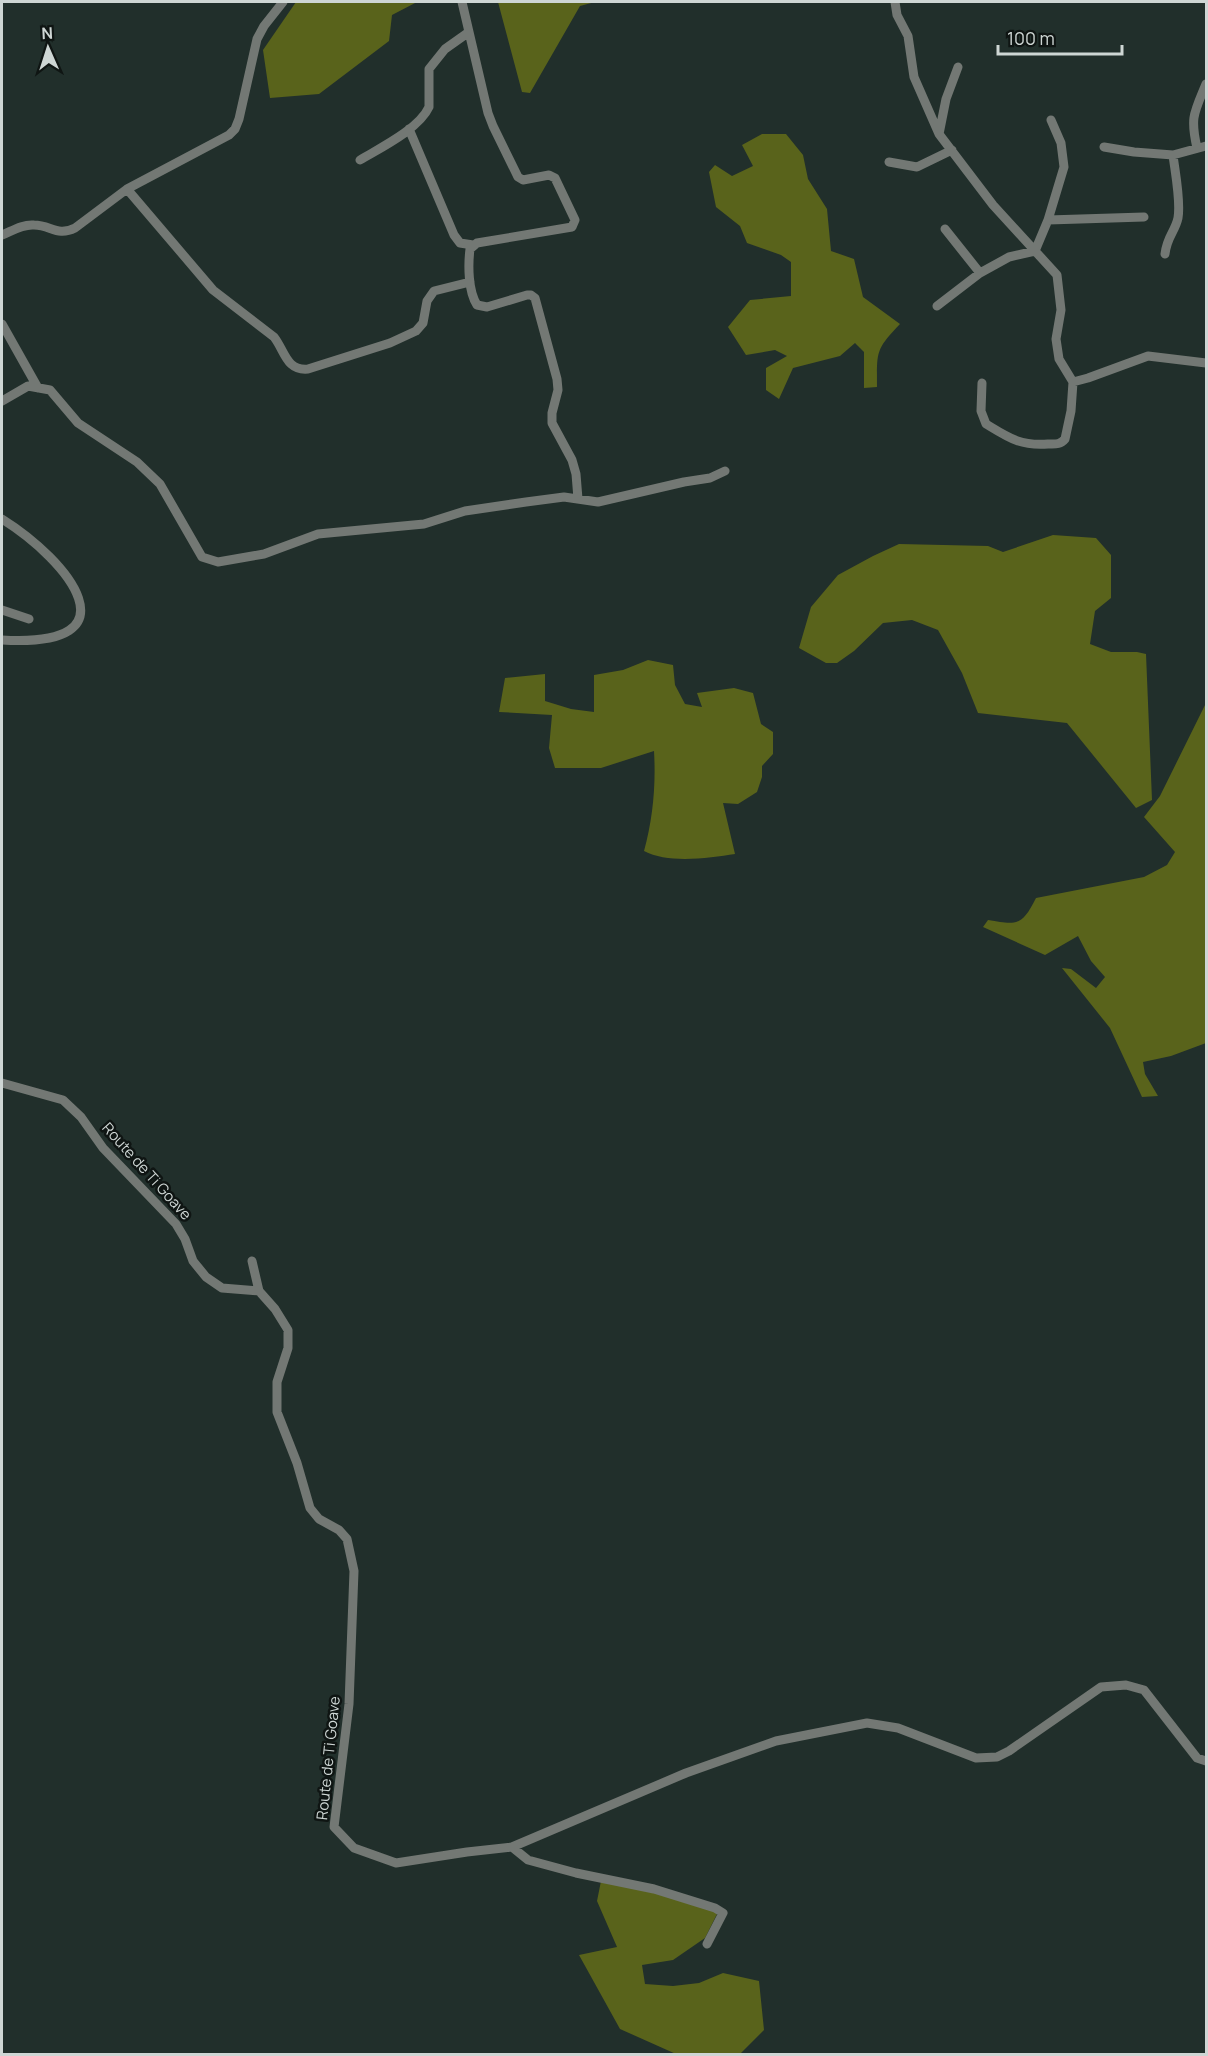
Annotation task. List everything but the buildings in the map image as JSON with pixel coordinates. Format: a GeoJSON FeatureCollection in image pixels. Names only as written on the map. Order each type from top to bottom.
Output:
{"type":"FeatureCollection","features":[{"type":"Feature","properties":{"kind":"street"},"geometry":{"type":"LineString","coordinates":[[2,235],[24,226],[34,225],[67,232],[127,189],[229,135],[235,129],[239,119],[257,39],[283,2]]}},
{"type":"Feature","properties":{"kind":"street"},"geometry":{"type":"LineString","coordinates":[[409,129],[454,236],[460,243],[473,245],[572,227],[575,220],[555,178],[549,175],[523,180],[518,177],[493,126],[462,2]]}},
{"type":"Feature","properties":{"kind":"street"},"geometry":{"type":"LineString","coordinates":[[896,2],[897,15],[908,36],[914,77],[939,134],[993,205],[1057,275],[1061,310],[1056,339],[1059,359],[1073,382],[1071,411],[1065,439],[1058,444],[1030,445],[1021,443],[986,424],[981,411],[982,383]]}},
{"type":"Feature","properties":{"kind":"street"},"geometry":{"type":"LineString","coordinates":[[360,160],[409,129],[427,112],[429,69],[445,49],[469,32]]}},
{"type":"Feature","properties":{"kind":"street"},"geometry":{"type":"LineString","coordinates":[[939,134],[946,99],[958,67]]}},
{"type":"Feature","properties":{"kind":"street"},"geometry":{"type":"LineString","coordinates":[[1104,147],[1173,155],[1202,147],[1192,128],[1194,113],[1206,84]]}},
{"type":"Feature","properties":{"kind":"street"},"geometry":{"type":"LineString","coordinates":[[1035,251],[1048,220],[1064,167],[1060,143],[1051,120]]}},
{"type":"Feature","properties":{"kind":"street"},"geometry":{"type":"LineString","coordinates":[[890,162],[917,167],[952,150]]}},
{"type":"Feature","properties":{"kind":"street"},"geometry":{"type":"LineString","coordinates":[[1166,254],[1166,241],[1178,219],[1173,155]]}},
{"type":"Feature","properties":{"kind":"street"},"geometry":{"type":"LineString","coordinates":[[127,189],[213,290],[274,337],[290,365],[300,370],[390,343],[416,331],[423,323],[429,297],[434,291],[470,282]]}},
{"type":"Feature","properties":{"kind":"street"},"geometry":{"type":"LineString","coordinates":[[1048,220],[1144,217]]}},
{"type":"Feature","properties":{"kind":"street"},"geometry":{"type":"LineString","coordinates":[[945,229],[980,273]]}},
{"type":"Feature","properties":{"kind":"street"},"geometry":{"type":"LineString","coordinates":[[473,245],[469,256],[470,282],[477,305],[481,307],[527,295],[535,298],[557,379],[558,390],[552,423],[572,460],[576,474],[578,499]]}},
{"type":"Feature","properties":{"kind":"street"},"geometry":{"type":"LineString","coordinates":[[936,306],[980,273],[1009,257],[1035,251]]}},
{"type":"Feature","properties":{"kind":"street"},"geometry":{"type":"LineString","coordinates":[[2,324],[38,388]]}},
{"type":"Feature","properties":{"kind":"street"},"geometry":{"type":"LineString","coordinates":[[1073,382],[1148,356],[1206,363]]}},
{"type":"Feature","properties":{"kind":"street"},"geometry":{"type":"LineString","coordinates":[[2,401],[28,386],[50,390],[78,423],[137,462],[160,484],[202,557],[218,562],[264,554],[318,534],[424,524],[465,511],[564,497],[598,502],[710,478],[725,471]]}},
{"type":"Feature","properties":{"kind":"street"},"geometry":{"type":"LineString","coordinates":[[2,519],[42,548],[65,573],[81,603],[80,618],[76,624],[62,633],[42,640],[2,640]]}},
{"type":"Feature","properties":{"kind":"street"},"geometry":{"type":"LineString","coordinates":[[2,610],[28,619]]}},
{"type":"Feature","properties":{"kind":"street","name":"Route de Ti Goave"},"geometry":{"type":"LineString","coordinates":[[2,1083],[63,1100],[81,1117],[103,1148],[176,1224],[185,1239],[193,1261],[206,1277],[222,1288],[259,1291],[275,1309],[288,1330],[288,1348],[277,1382],[277,1412],[297,1463],[310,1508],[320,1519],[339,1530],[347,1539],[354,1571],[350,1704],[334,1827],[354,1848],[396,1863],[512,1847],[686,1773],[776,1741],[867,1723],[898,1728],[976,1758],[997,1757],[1101,1687],[1126,1684],[1144,1690],[1197,1758],[1206,1761]]}},
{"type":"Feature","properties":{"kind":"street"},"geometry":{"type":"LineString","coordinates":[[252,1260],[259,1291]]}},
{"type":"Feature","properties":{"kind":"street"},"geometry":{"type":"LineString","coordinates":[[512,1847],[528,1860],[576,1873],[654,1889],[715,1908],[723,1913],[707,1944]]}},
{"type":"Feature","properties":{"kind":"green space"},"geometry":{"type":"Polygon","coordinates":[[[296,2],[417,2],[392,15],[389,41],[319,94],[270,98],[263,50],[296,2]]]}},
{"type":"Feature","properties":{"kind":"green space"},"geometry":{"type":"Polygon","coordinates":[[[498,2],[595,2],[580,6],[530,93],[522,92],[498,2]]]}},
{"type":"Feature","properties":{"kind":"green space"},"geometry":{"type":"Polygon","coordinates":[[[762,134],[786,134],[803,155],[808,179],[827,209],[831,251],[854,259],[863,297],[900,324],[879,352],[877,387],[864,388],[864,352],[855,343],[840,356],[793,368],[779,399],[766,390],[766,368],[787,356],[775,350],[746,355],[728,327],[750,300],[791,296],[791,262],[781,255],[747,243],[740,226],[716,207],[709,172],[715,165],[732,176],[753,166],[742,145],[762,134]]]}},
{"type":"Feature","properties":{"kind":"green space"},"geometry":{"type":"Polygon","coordinates":[[[1053,535],[1096,538],[1111,555],[1111,598],[1095,611],[1090,644],[1111,652],[1146,654],[1152,800],[1136,808],[1067,723],[978,713],[962,673],[938,630],[912,620],[883,623],[854,651],[837,663],[826,663],[799,648],[811,607],[838,575],[899,544],[988,546],[1003,552],[1053,535]]]}},
{"type":"Feature","properties":{"kind":"green space"},"geometry":{"type":"Polygon","coordinates":[[[648,660],[673,665],[675,685],[685,704],[702,707],[697,693],[734,688],[753,693],[761,724],[773,732],[773,754],[762,766],[762,777],[757,792],[738,804],[723,803],[735,854],[676,859],[644,851],[653,801],[654,751],[601,768],[555,768],[549,748],[552,715],[499,712],[505,678],[545,674],[545,701],[571,709],[594,712],[594,675],[623,670],[648,660]]]}},
{"type":"Feature","properties":{"kind":"green space"},"geometry":{"type":"Polygon","coordinates":[[[1206,703],[1206,1043],[1171,1056],[1143,1062],[1145,1074],[1158,1096],[1142,1097],[1110,1028],[1062,968],[1071,969],[1096,988],[1105,977],[1091,961],[1078,936],[1045,955],[983,927],[988,920],[1012,923],[1022,919],[1036,898],[1144,877],[1167,865],[1175,852],[1144,817],[1160,796],[1206,703]]]}},
{"type":"Feature","properties":{"kind":"green space"},"geometry":{"type":"Polygon","coordinates":[[[601,1881],[662,1894],[718,1912],[705,1938],[673,1960],[642,1965],[645,1984],[673,1986],[699,1983],[723,1973],[759,1981],[764,2030],[740,2054],[676,2054],[620,2029],[579,1955],[617,1947],[597,1901],[601,1881]]]}}]}
